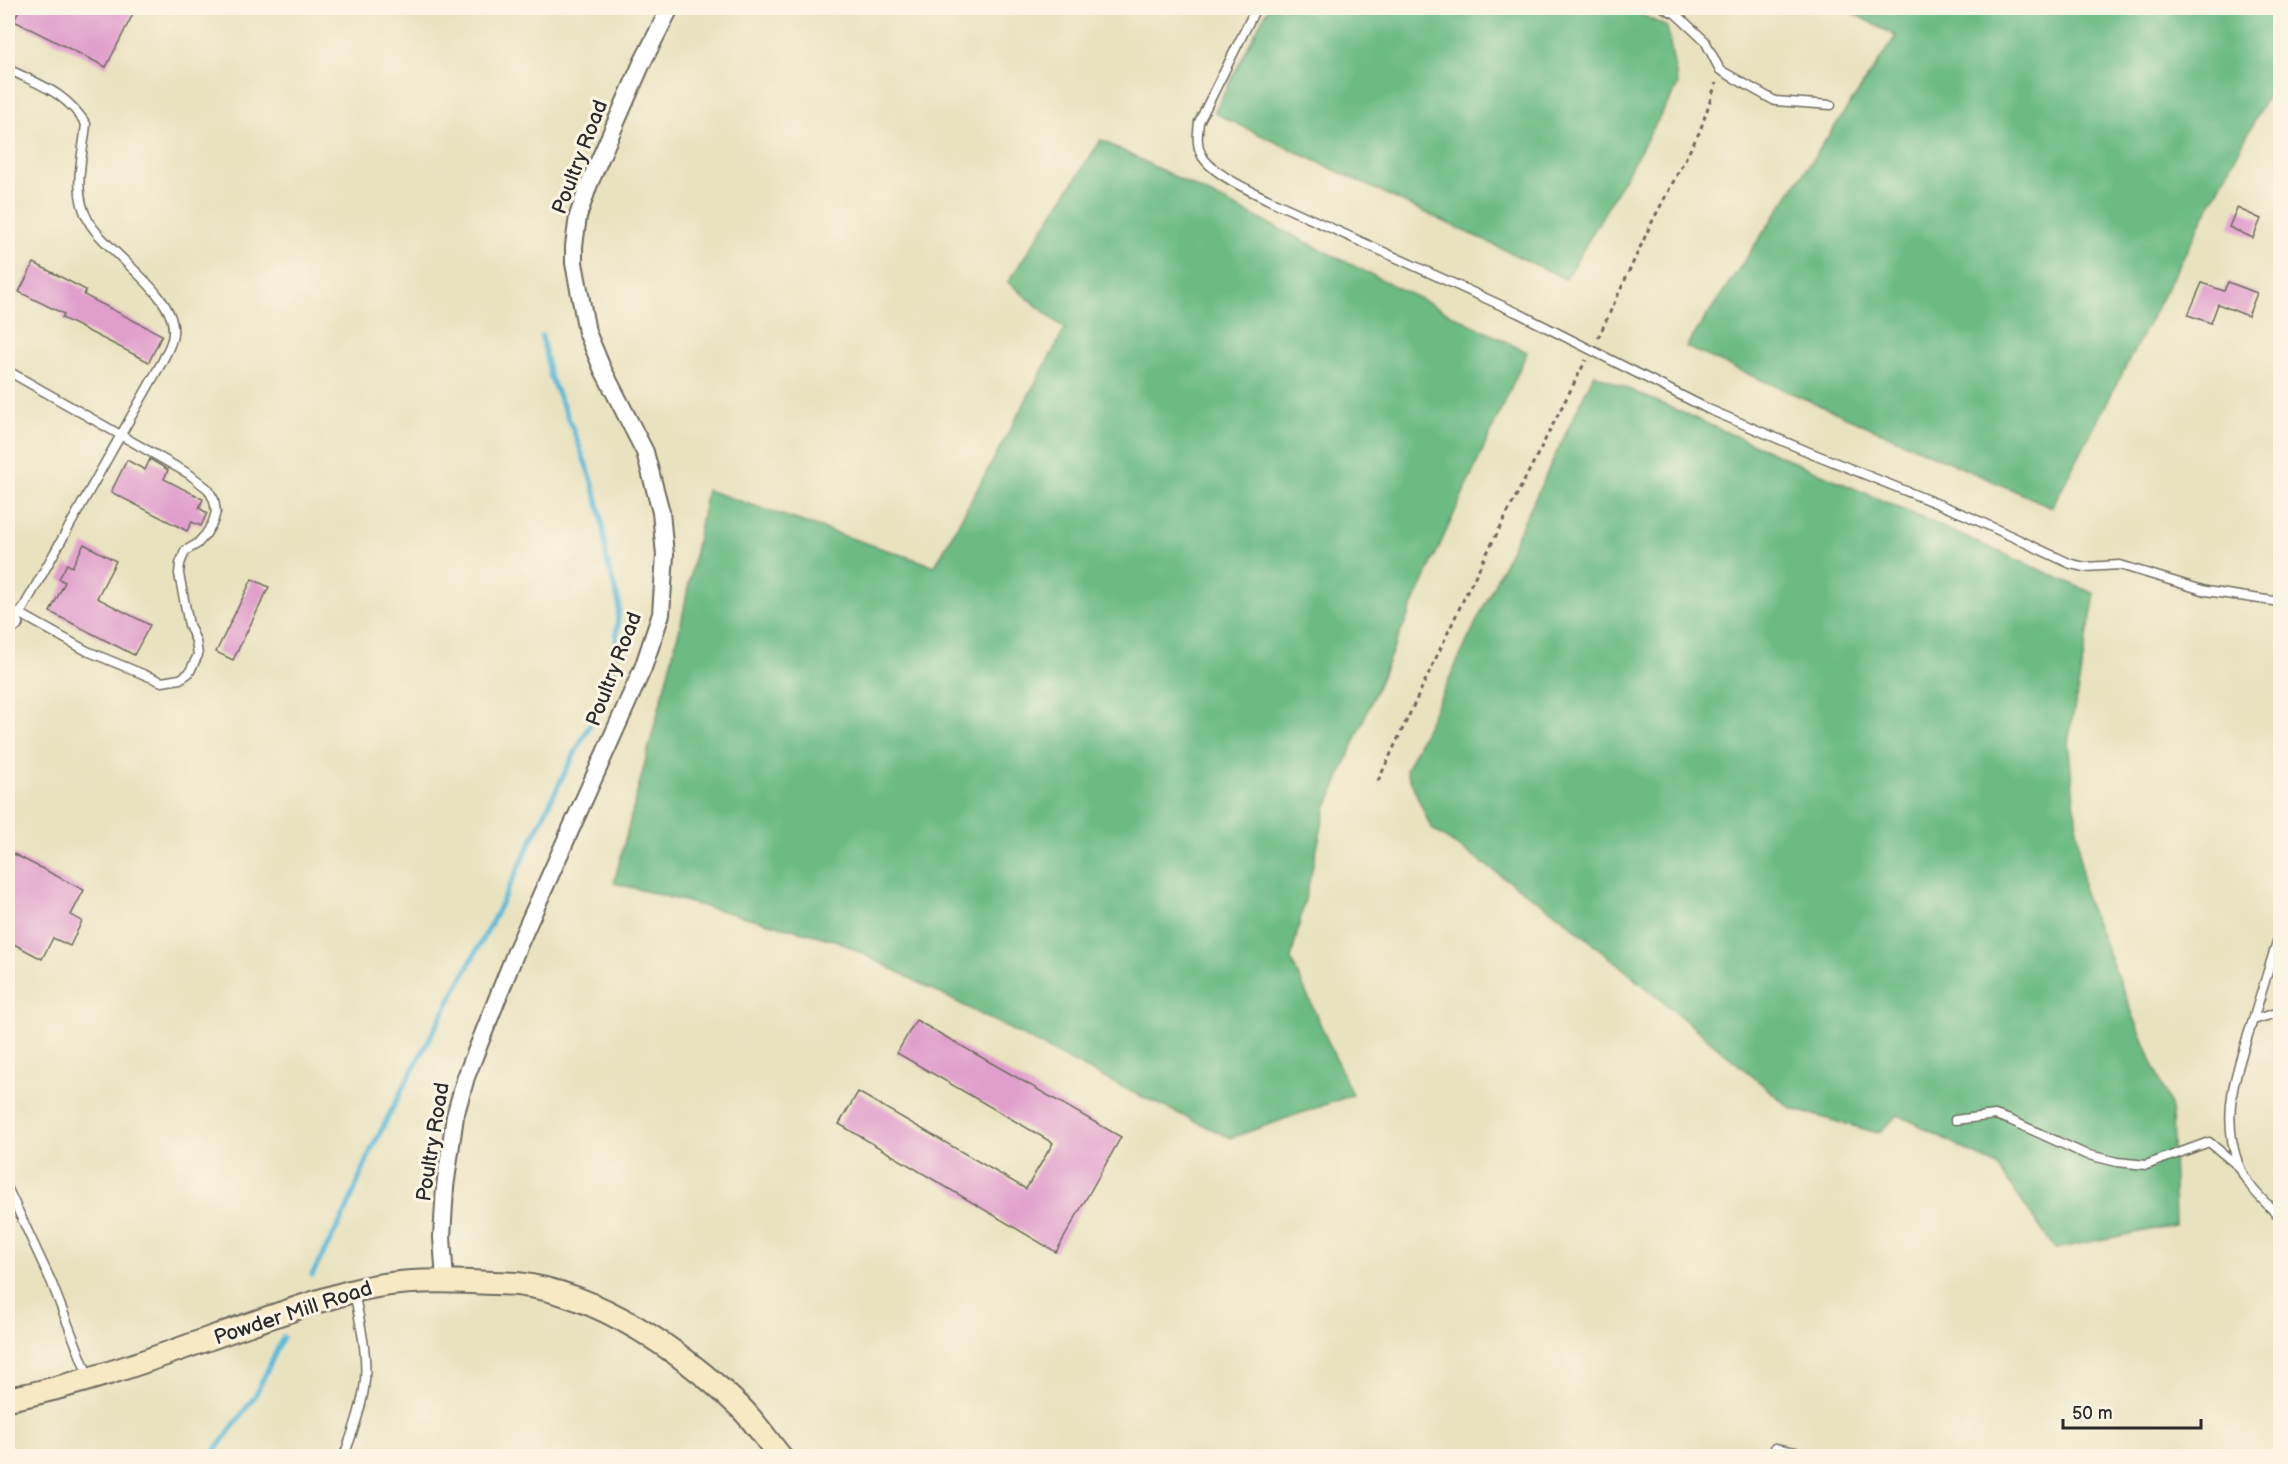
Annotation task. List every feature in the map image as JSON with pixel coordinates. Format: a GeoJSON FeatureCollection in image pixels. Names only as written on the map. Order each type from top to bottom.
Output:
{"type":"FeatureCollection","features":[{"type":"Feature","properties":{"kind":"main road","name":"Powder Mill Road"},"geometry":{"type":"LineString","coordinates":[[8,1399],[38,1393],[133,1366],[354,1291],[392,1283],[445,1281],[518,1284],[557,1293],[618,1317],[664,1345],[698,1370],[742,1409],[780,1456]]}},
{"type":"Feature","properties":{"kind":"street","name":"Poultry Road"},"geometry":{"type":"LineString","coordinates":[[445,1281],[442,1237],[445,1187],[455,1116],[466,1077],[517,949],[643,668],[661,614],[665,555],[661,512],[645,452],[602,368],[587,332],[573,246],[578,216],[590,184],[642,63],[670,8]]}},
{"type":"Feature","properties":{"kind":"lane"},"geometry":{"type":"LineString","coordinates":[[1256,8],[1199,122],[1198,140],[1201,155],[1215,169],[1267,199],[1518,313],[1708,409],[1968,516],[2071,564],[2085,567],[2120,565],[2206,591],[2280,602]]}},
{"type":"Feature","properties":{"kind":"lane"},"geometry":{"type":"LineString","coordinates":[[1664,8],[1676,14],[1705,41],[1720,70],[1775,101],[1831,105]]}},
{"type":"Feature","properties":{"kind":"lane"},"geometry":{"type":"LineString","coordinates":[[8,69],[59,94],[74,105],[86,124],[78,175],[80,196],[89,223],[162,301],[174,325],[170,346],[120,436],[12,622],[162,682],[180,679],[189,673],[198,655],[196,641],[189,625],[179,574],[180,564],[185,551],[197,544],[213,522],[216,512],[208,489],[189,474],[120,436],[8,371]]}},
{"type":"Feature","properties":{"kind":"lane"},"geometry":{"type":"LineString","coordinates":[[2280,932],[2236,1069],[2230,1109],[2231,1140],[2238,1166],[2256,1194],[2280,1217]]}},
{"type":"Feature","properties":{"kind":"lane"},"geometry":{"type":"LineString","coordinates":[[2253,1020],[2280,1012]]}},
{"type":"Feature","properties":{"kind":"lane"},"geometry":{"type":"LineString","coordinates":[[1955,1120],[1995,1115],[2085,1154],[2117,1162],[2146,1165],[2208,1142],[2238,1166]]}},
{"type":"Feature","properties":{"kind":"lane"},"geometry":{"type":"LineString","coordinates":[[8,1188],[51,1281],[89,1378]]}},
{"type":"Feature","properties":{"kind":"lane"},"geometry":{"type":"LineString","coordinates":[[344,1456],[356,1422],[364,1387],[363,1336],[354,1291]]}},
{"type":"Feature","properties":{"kind":"lane"},"geometry":{"type":"LineString","coordinates":[[1775,1448],[1815,1456]]}},
{"type":"Feature","properties":{"kind":"path"},"geometry":{"type":"LineString","coordinates":[[1378,781],[1468,590],[1592,350],[1650,224],[1700,131],[1720,70]]}},
{"type":"Feature","properties":{"kind":"green space"},"geometry":{"type":"Polygon","coordinates":[[[1268,8],[1628,8],[1667,27],[1678,85],[1566,279],[1214,113],[1268,8]]]}},
{"type":"Feature","properties":{"kind":"green space"},"geometry":{"type":"Polygon","coordinates":[[[1843,8],[2280,8],[2280,72],[2052,507],[1686,347],[1896,36],[1843,8]]]}},
{"type":"Feature","properties":{"kind":"green space"},"geometry":{"type":"Polygon","coordinates":[[[1101,140],[1527,352],[1398,638],[1326,809],[1291,959],[1352,1095],[1231,1138],[1128,1090],[838,941],[614,883],[682,619],[707,490],[935,566],[1065,329],[1008,282],[1101,140]]]}},
{"type":"Feature","properties":{"kind":"green space"},"geometry":{"type":"Polygon","coordinates":[[[1594,374],[2095,594],[2068,742],[2084,894],[2172,1111],[2175,1225],[2055,1249],[1997,1166],[1899,1115],[1878,1133],[1792,1109],[1560,916],[1431,828],[1406,770],[1594,374]]]}},
{"type":"Feature","properties":{"kind":"building"},"geometry":{"type":"Polygon","coordinates":[[[20,8],[136,8],[106,67],[14,21],[20,8]]]}},
{"type":"Feature","properties":{"kind":"building"},"geometry":{"type":"Polygon","coordinates":[[[2237,208],[2261,219],[2253,238],[2229,227],[2237,208]]]}},
{"type":"Feature","properties":{"kind":"building"},"geometry":{"type":"Polygon","coordinates":[[[34,263],[86,290],[84,295],[162,335],[149,362],[62,318],[64,314],[19,292],[34,263]]]}},
{"type":"Feature","properties":{"kind":"building"},"geometry":{"type":"Polygon","coordinates":[[[2228,282],[2257,293],[2248,316],[2218,304],[2211,323],[2188,315],[2202,283],[2224,291],[2228,282]]]}},
{"type":"Feature","properties":{"kind":"building"},"geometry":{"type":"Polygon","coordinates":[[[150,459],[168,470],[164,479],[203,499],[199,508],[207,513],[201,526],[192,522],[187,531],[111,492],[127,460],[145,470],[150,459]]]}},
{"type":"Feature","properties":{"kind":"building"},"geometry":{"type":"Polygon","coordinates":[[[84,544],[116,561],[97,598],[150,625],[134,655],[50,612],[65,582],[59,579],[67,564],[72,567],[84,544]]]}},
{"type":"Feature","properties":{"kind":"building"},"geometry":{"type":"Polygon","coordinates":[[[252,579],[269,587],[233,660],[216,652],[252,579]]]}},
{"type":"Feature","properties":{"kind":"building"},"geometry":{"type":"Polygon","coordinates":[[[8,851],[84,890],[71,915],[82,921],[70,946],[53,938],[42,959],[8,941],[8,851]]]}},
{"type":"Feature","properties":{"kind":"building"},"geometry":{"type":"Polygon","coordinates":[[[916,1020],[1121,1137],[1056,1252],[839,1124],[858,1092],[1026,1189],[1053,1143],[897,1053],[916,1020]]]}},
{"type":"Feature","properties":{"kind":"waterway"},"geometry":{"type":"LineString","coordinates":[[312,1275],[346,1211],[371,1150],[496,914],[599,707],[614,671],[619,603],[607,561],[601,515],[592,481],[573,429],[550,376],[542,336]]}},
{"type":"Feature","properties":{"kind":"waterway"},"geometry":{"type":"LineString","coordinates":[[211,1456],[255,1396],[283,1337]]}}]}
